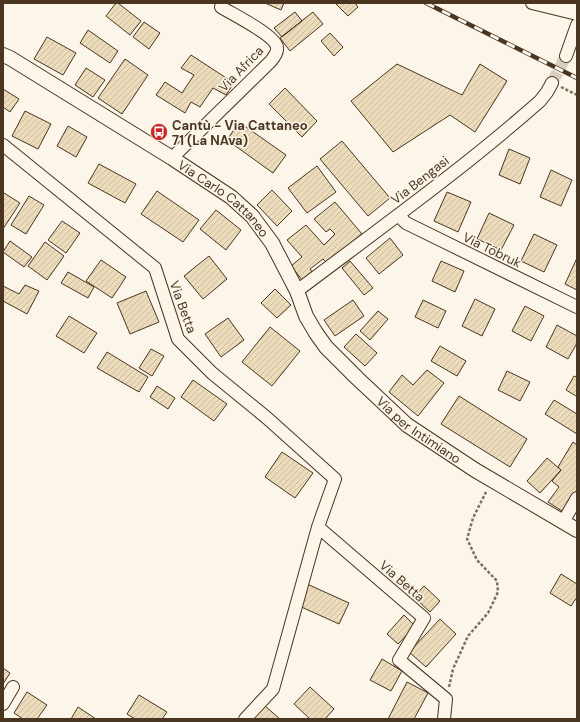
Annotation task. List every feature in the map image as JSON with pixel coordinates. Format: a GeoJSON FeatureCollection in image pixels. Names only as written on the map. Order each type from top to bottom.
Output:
{"type":"FeatureCollection","features":[{"type":"Feature","properties":{"kind":"street"},"geometry":{"type":"LineString","coordinates":[[532,3],[577,14]]}},
{"type":"Feature","properties":{"kind":"street"},"geometry":{"type":"LineString","coordinates":[[557,3],[577,8]]}},
{"type":"Feature","properties":{"kind":"street","name":"Via Africa"},"geometry":{"type":"LineString","coordinates":[[172,158],[271,61],[277,52],[275,42],[266,34],[221,7]]}},
{"type":"Feature","properties":{"kind":"street"},"geometry":{"type":"LineString","coordinates":[[566,56],[577,25]]}},
{"type":"Feature","properties":{"kind":"street","name":"Via Carlo Cattaneo"},"geometry":{"type":"LineString","coordinates":[[3,55],[17,62],[172,158],[231,197],[247,211],[272,243],[297,291]]}},
{"type":"Feature","properties":{"kind":"street","name":"Via Bengasi"},"geometry":{"type":"LineString","coordinates":[[297,291],[485,147],[540,101],[552,83]]}},
{"type":"Feature","properties":{"kind":"street","name":"Via Betta"},"geometry":{"type":"LineString","coordinates":[[3,145],[154,268],[178,339],[212,373],[267,418],[335,479],[318,527],[272,689],[245,719]]}},
{"type":"Feature","properties":{"kind":"street","name":"Via Tobruk"},"geometry":{"type":"LineString","coordinates":[[398,215],[406,224],[577,307]]}},
{"type":"Feature","properties":{"kind":"street","name":"Via per Intimiano"},"geometry":{"type":"LineString","coordinates":[[297,291],[306,316],[326,347],[407,426],[492,480],[577,530]]}},
{"type":"Feature","properties":{"kind":"street"},"geometry":{"type":"LineString","coordinates":[[563,522],[577,498]]}},
{"type":"Feature","properties":{"kind":"street","name":"Via Betta"},"geometry":{"type":"LineString","coordinates":[[318,527],[424,618],[399,660],[446,699]]}},
{"type":"Feature","properties":{"kind":"street"},"geometry":{"type":"LineString","coordinates":[[3,704],[13,687]]}},
{"type":"Feature","properties":{"kind":"street"},"geometry":{"type":"LineString","coordinates":[[444,719],[446,699]]}},
{"type":"Feature","properties":{"kind":"path"},"geometry":{"type":"LineString","coordinates":[[552,83],[577,95]]}},
{"type":"Feature","properties":{"kind":"path"},"geometry":{"type":"LineString","coordinates":[[446,699],[453,669],[468,636],[488,613],[498,592],[497,581],[477,560],[467,539],[473,518],[492,480]]}},
{"type":"Feature","properties":{"kind":"building"},"geometry":{"type":"Polygon","coordinates":[[[116,3],[141,21],[130,35],[106,16],[116,3]]]}},
{"type":"Feature","properties":{"kind":"building"},"geometry":{"type":"Polygon","coordinates":[[[265,3],[284,3],[281,10],[265,3]]]}},
{"type":"Feature","properties":{"kind":"building"},"geometry":{"type":"Polygon","coordinates":[[[335,3],[355,3],[358,7],[348,16],[335,3]]]}},
{"type":"Feature","properties":{"kind":"building"},"geometry":{"type":"Polygon","coordinates":[[[295,12],[302,21],[282,37],[274,28],[295,12]]]}},
{"type":"Feature","properties":{"kind":"building"},"geometry":{"type":"Polygon","coordinates":[[[313,12],[323,24],[290,51],[280,38],[313,12]]]}},
{"type":"Feature","properties":{"kind":"building"},"geometry":{"type":"Polygon","coordinates":[[[144,22],[160,33],[149,49],[133,37],[144,22]]]}},
{"type":"Feature","properties":{"kind":"building"},"geometry":{"type":"Polygon","coordinates":[[[88,30],[118,51],[110,63],[80,43],[88,30]]]}},
{"type":"Feature","properties":{"kind":"building"},"geometry":{"type":"Polygon","coordinates":[[[330,33],[343,47],[334,56],[321,41],[330,33]]]}},
{"type":"Feature","properties":{"kind":"building"},"geometry":{"type":"Polygon","coordinates":[[[47,37],[76,53],[63,75],[34,59],[47,37]]]}},
{"type":"Feature","properties":{"kind":"building"},"geometry":{"type":"Polygon","coordinates":[[[191,55],[234,83],[226,95],[213,88],[200,107],[191,102],[185,113],[156,95],[165,82],[182,93],[194,75],[181,68],[191,55]]]}},
{"type":"Feature","properties":{"kind":"building"},"geometry":{"type":"Polygon","coordinates":[[[125,59],[148,75],[122,114],[98,98],[125,59]]]}},
{"type":"Feature","properties":{"kind":"building"},"geometry":{"type":"Polygon","coordinates":[[[397,64],[462,95],[480,64],[507,81],[475,132],[450,115],[393,152],[351,101],[397,64]]]}},
{"type":"Feature","properties":{"kind":"building"},"geometry":{"type":"Polygon","coordinates":[[[86,68],[105,80],[93,97],[75,85],[86,68]]]}},
{"type":"Feature","properties":{"kind":"building"},"geometry":{"type":"Polygon","coordinates":[[[285,88],[317,121],[302,137],[269,104],[285,88]]]}},
{"type":"Feature","properties":{"kind":"building"},"geometry":{"type":"Polygon","coordinates":[[[3,89],[19,99],[10,112],[3,107],[3,89]]]}},
{"type":"Feature","properties":{"kind":"building"},"geometry":{"type":"Polygon","coordinates":[[[25,111],[51,124],[38,149],[12,136],[25,111]]]}},
{"type":"Feature","properties":{"kind":"building"},"geometry":{"type":"Polygon","coordinates":[[[239,122],[286,155],[273,173],[227,140],[239,122]]]}},
{"type":"Feature","properties":{"kind":"building"},"geometry":{"type":"Polygon","coordinates":[[[68,126],[87,137],[76,157],[57,146],[68,126]]]}},
{"type":"Feature","properties":{"kind":"building"},"geometry":{"type":"Polygon","coordinates":[[[342,141],[390,198],[368,216],[320,159],[342,141]]]}},
{"type":"Feature","properties":{"kind":"building"},"geometry":{"type":"Polygon","coordinates":[[[509,149],[530,158],[520,184],[499,175],[509,149]]]}},
{"type":"Feature","properties":{"kind":"building"},"geometry":{"type":"Polygon","coordinates":[[[99,164],[136,184],[125,203],[88,183],[99,164]]]}},
{"type":"Feature","properties":{"kind":"building"},"geometry":{"type":"Polygon","coordinates":[[[317,166],[336,192],[307,213],[288,188],[317,166]]]}},
{"type":"Feature","properties":{"kind":"building"},"geometry":{"type":"Polygon","coordinates":[[[551,170],[572,180],[561,206],[540,197],[551,170]]]}},
{"type":"Feature","properties":{"kind":"building"},"geometry":{"type":"Polygon","coordinates":[[[272,190],[292,211],[277,226],[257,205],[272,190]]]}},
{"type":"Feature","properties":{"kind":"building"},"geometry":{"type":"Polygon","coordinates":[[[157,191],[199,220],[183,242],[141,214],[157,191]]]}},
{"type":"Feature","properties":{"kind":"building"},"geometry":{"type":"Polygon","coordinates":[[[447,192],[471,202],[458,232],[434,221],[447,192]]]}},
{"type":"Feature","properties":{"kind":"building"},"geometry":{"type":"Polygon","coordinates":[[[4,193],[20,203],[3,229],[3,195],[4,193]]]}},
{"type":"Feature","properties":{"kind":"building"},"geometry":{"type":"Polygon","coordinates":[[[29,196],[44,205],[26,234],[11,225],[29,196]]]}},
{"type":"Feature","properties":{"kind":"building"},"geometry":{"type":"Polygon","coordinates":[[[335,202],[362,234],[326,262],[323,259],[310,269],[313,273],[303,281],[291,266],[302,257],[287,240],[306,225],[324,245],[335,234],[330,229],[326,232],[314,219],[335,202]]]}},
{"type":"Feature","properties":{"kind":"building"},"geometry":{"type":"Polygon","coordinates":[[[216,210],[241,230],[226,250],[200,229],[216,210]]]}},
{"type":"Feature","properties":{"kind":"building"},"geometry":{"type":"Polygon","coordinates":[[[489,213],[514,225],[501,250],[477,239],[489,213]]]}},
{"type":"Feature","properties":{"kind":"building"},"geometry":{"type":"Polygon","coordinates":[[[62,221],[80,233],[66,253],[48,240],[62,221]]]}},
{"type":"Feature","properties":{"kind":"building"},"geometry":{"type":"Polygon","coordinates":[[[534,234],[557,245],[544,272],[521,261],[534,234]]]}},
{"type":"Feature","properties":{"kind":"building"},"geometry":{"type":"Polygon","coordinates":[[[390,238],[403,255],[379,274],[366,258],[390,238]]]}},
{"type":"Feature","properties":{"kind":"building"},"geometry":{"type":"Polygon","coordinates":[[[10,241],[32,257],[24,267],[3,252],[10,241]]]}},
{"type":"Feature","properties":{"kind":"building"},"geometry":{"type":"Polygon","coordinates":[[[45,242],[64,256],[47,280],[28,266],[45,242]]]}},
{"type":"Feature","properties":{"kind":"building"},"geometry":{"type":"Polygon","coordinates":[[[209,256],[227,279],[203,299],[184,276],[209,256]]]}},
{"type":"Feature","properties":{"kind":"building"},"geometry":{"type":"Polygon","coordinates":[[[577,258],[577,290],[565,284],[577,258]]]}},
{"type":"Feature","properties":{"kind":"building"},"geometry":{"type":"Polygon","coordinates":[[[101,260],[126,277],[112,298],[86,281],[101,260]]]}},
{"type":"Feature","properties":{"kind":"building"},"geometry":{"type":"Polygon","coordinates":[[[350,261],[373,288],[364,295],[342,268],[350,261]]]}},
{"type":"Feature","properties":{"kind":"building"},"geometry":{"type":"Polygon","coordinates":[[[441,261],[464,271],[455,292],[432,281],[441,261]]]}},
{"type":"Feature","properties":{"kind":"building"},"geometry":{"type":"Polygon","coordinates":[[[68,272],[94,287],[88,298],[61,283],[68,272]]]}},
{"type":"Feature","properties":{"kind":"building"},"geometry":{"type":"Polygon","coordinates":[[[25,285],[39,291],[27,314],[3,301],[3,286],[19,294],[25,285]]]}},
{"type":"Feature","properties":{"kind":"building"},"geometry":{"type":"Polygon","coordinates":[[[275,289],[291,305],[277,318],[261,303],[275,289]]]}},
{"type":"Feature","properties":{"kind":"building"},"geometry":{"type":"Polygon","coordinates":[[[146,291],[159,322],[130,334],[117,303],[146,291]]]}},
{"type":"Feature","properties":{"kind":"building"},"geometry":{"type":"Polygon","coordinates":[[[475,299],[495,309],[482,336],[462,326],[475,299]]]}},
{"type":"Feature","properties":{"kind":"building"},"geometry":{"type":"Polygon","coordinates":[[[353,300],[364,316],[335,336],[324,320],[353,300]]]}},
{"type":"Feature","properties":{"kind":"building"},"geometry":{"type":"Polygon","coordinates":[[[423,300],[446,311],[438,328],[415,317],[423,300]]]}},
{"type":"Feature","properties":{"kind":"building"},"geometry":{"type":"Polygon","coordinates":[[[525,306],[544,316],[531,341],[512,331],[525,306]]]}},
{"type":"Feature","properties":{"kind":"building"},"geometry":{"type":"Polygon","coordinates":[[[378,311],[388,319],[370,340],[360,331],[378,311]]]}},
{"type":"Feature","properties":{"kind":"building"},"geometry":{"type":"Polygon","coordinates":[[[69,316],[97,333],[84,353],[56,336],[69,316]]]}},
{"type":"Feature","properties":{"kind":"building"},"geometry":{"type":"Polygon","coordinates":[[[228,318],[244,340],[221,357],[205,334],[228,318]]]}},
{"type":"Feature","properties":{"kind":"building"},"geometry":{"type":"Polygon","coordinates":[[[557,325],[577,336],[577,343],[568,359],[546,347],[557,325]]]}},
{"type":"Feature","properties":{"kind":"building"},"geometry":{"type":"Polygon","coordinates":[[[270,327],[300,351],[272,386],[242,362],[270,327]]]}},
{"type":"Feature","properties":{"kind":"building"},"geometry":{"type":"Polygon","coordinates":[[[356,334],[377,353],[365,366],[344,347],[356,334]]]}},
{"type":"Feature","properties":{"kind":"building"},"geometry":{"type":"Polygon","coordinates":[[[440,346],[466,361],[457,376],[431,361],[440,346]]]}},
{"type":"Feature","properties":{"kind":"building"},"geometry":{"type":"Polygon","coordinates":[[[151,349],[164,356],[152,376],[139,368],[151,349]]]}},
{"type":"Feature","properties":{"kind":"building"},"geometry":{"type":"Polygon","coordinates":[[[107,352],[148,377],[139,392],[97,368],[107,352]]]}},
{"type":"Feature","properties":{"kind":"building"},"geometry":{"type":"Polygon","coordinates":[[[427,370],[444,383],[418,416],[389,392],[402,375],[413,385],[427,370]]]}},
{"type":"Feature","properties":{"kind":"building"},"geometry":{"type":"Polygon","coordinates":[[[507,371],[530,382],[520,401],[498,390],[507,371]]]}},
{"type":"Feature","properties":{"kind":"building"},"geometry":{"type":"Polygon","coordinates":[[[574,376],[577,377],[576,396],[566,390],[574,376]]]}},
{"type":"Feature","properties":{"kind":"building"},"geometry":{"type":"Polygon","coordinates":[[[193,380],[227,404],[214,421],[181,397],[193,380]]]}},
{"type":"Feature","properties":{"kind":"building"},"geometry":{"type":"Polygon","coordinates":[[[157,386],[175,398],[168,409],[150,397],[157,386]]]}},
{"type":"Feature","properties":{"kind":"building"},"geometry":{"type":"Polygon","coordinates":[[[459,396],[527,439],[510,467],[441,424],[459,396]]]}},
{"type":"Feature","properties":{"kind":"building"},"geometry":{"type":"Polygon","coordinates":[[[554,400],[577,414],[577,434],[545,414],[554,400]]]}},
{"type":"Feature","properties":{"kind":"building"},"geometry":{"type":"Polygon","coordinates":[[[573,442],[577,445],[577,490],[565,513],[548,502],[559,487],[552,481],[561,470],[558,467],[573,442]]]}},
{"type":"Feature","properties":{"kind":"building"},"geometry":{"type":"Polygon","coordinates":[[[282,452],[313,473],[295,498],[265,477],[282,452]]]}},
{"type":"Feature","properties":{"kind":"building"},"geometry":{"type":"Polygon","coordinates":[[[547,458],[561,470],[540,493],[527,481],[547,458]]]}},
{"type":"Feature","properties":{"kind":"building"},"geometry":{"type":"Polygon","coordinates":[[[561,574],[577,584],[577,597],[571,606],[550,593],[561,574]]]}},
{"type":"Feature","properties":{"kind":"building"},"geometry":{"type":"Polygon","coordinates":[[[307,584],[349,603],[339,624],[297,605],[307,584]]]}},
{"type":"Feature","properties":{"kind":"building"},"geometry":{"type":"Polygon","coordinates":[[[424,586],[440,601],[430,612],[414,597],[424,586]]]}},
{"type":"Feature","properties":{"kind":"building"},"geometry":{"type":"Polygon","coordinates":[[[404,615],[415,626],[398,644],[387,634],[404,615]]]}},
{"type":"Feature","properties":{"kind":"building"},"geometry":{"type":"Polygon","coordinates":[[[440,619],[456,634],[426,667],[409,652],[440,619]]]}},
{"type":"Feature","properties":{"kind":"building"},"geometry":{"type":"Polygon","coordinates":[[[382,659],[402,671],[391,691],[370,680],[382,659]]]}},
{"type":"Feature","properties":{"kind":"building"},"geometry":{"type":"Polygon","coordinates":[[[3,668],[10,673],[3,684],[3,668]]]}},
{"type":"Feature","properties":{"kind":"building"},"geometry":{"type":"Polygon","coordinates":[[[407,682],[428,693],[414,719],[388,719],[407,682]]]}},
{"type":"Feature","properties":{"kind":"building"},"geometry":{"type":"Polygon","coordinates":[[[310,687],[334,709],[325,719],[310,719],[294,704],[310,687]]]}},
{"type":"Feature","properties":{"kind":"building"},"geometry":{"type":"Polygon","coordinates":[[[27,692],[47,705],[37,719],[23,719],[14,713],[27,692]]]}},
{"type":"Feature","properties":{"kind":"building"},"geometry":{"type":"Polygon","coordinates":[[[139,695],[167,712],[162,719],[135,719],[127,714],[139,695]]]}},
{"type":"Feature","properties":{"kind":"building"},"geometry":{"type":"Polygon","coordinates":[[[265,706],[280,719],[253,719],[265,706]]]}},
{"type":"Feature","properties":{"kind":"building"},"geometry":{"type":"Polygon","coordinates":[[[78,707],[96,719],[71,719],[78,707]]]}},
{"type":"Feature","properties":{"kind":"tunnel"},"geometry":{"type":"LineString","coordinates":[[552,83],[566,56]]}},
{"type":"Feature","properties":{"kind":"railway"},"geometry":{"type":"LineString","coordinates":[[426,3],[577,78]]}},
{"type":"Feature","properties":{"kind":"place","name":"Cantù - Via Cattaneo 71 (La NAva)"},"geometry":{"type":"Point","coordinates":[159,132]}}]}
